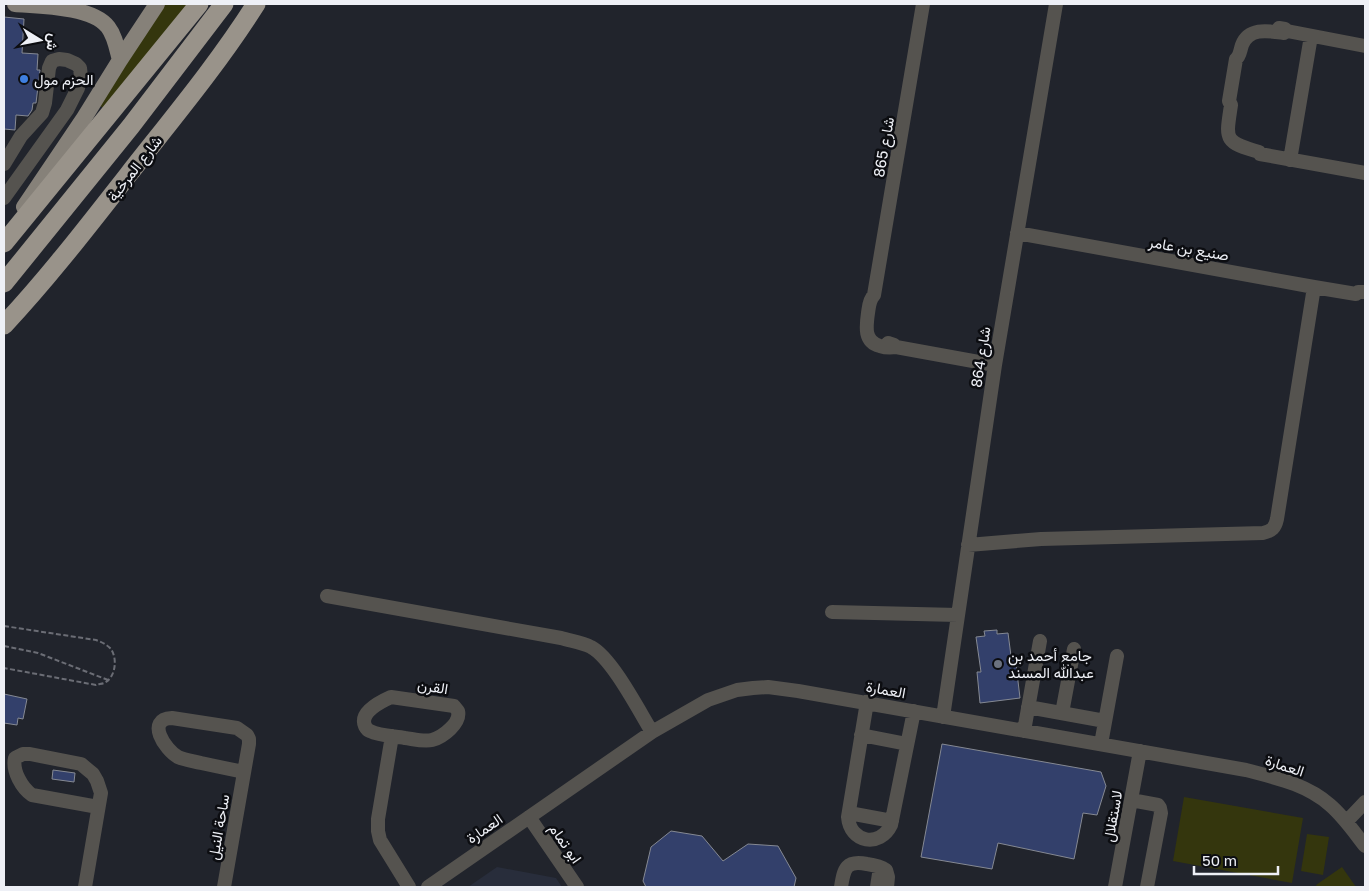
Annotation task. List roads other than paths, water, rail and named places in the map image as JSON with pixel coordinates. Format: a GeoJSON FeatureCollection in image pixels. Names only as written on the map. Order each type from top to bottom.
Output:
{"type":"FeatureCollection","features":[{"type":"Feature","properties":{"kind":"highway"},"geometry":{"type":"LineString","coordinates":[[4,243],[199,4]]}},
{"type":"Feature","properties":{"kind":"highway","name":"شارع المرخية"},"geometry":{"type":"LineString","coordinates":[[4,283],[131,126],[224,4]]}},
{"type":"Feature","properties":{"kind":"highway","name":"شارع المرخية"},"geometry":{"type":"LineString","coordinates":[[4,325],[66,253],[200,85],[256,4]]}},
{"type":"Feature","properties":{"kind":"main road"},"geometry":{"type":"LineString","coordinates":[[15,4],[74,10],[97,17],[107,25],[112,34],[120,60]]}},
{"type":"Feature","properties":{"kind":"main road"},"geometry":{"type":"LineString","coordinates":[[4,234],[84,118],[156,4]]}},
{"type":"Feature","properties":{"kind":"street","name":"شارع 865"},"geometry":{"type":"LineString","coordinates":[[923,4],[874,295],[873,329],[880,338],[896,347],[995,365]]}},
{"type":"Feature","properties":{"kind":"street","name":"شارع 864"},"geometry":{"type":"LineString","coordinates":[[943,717],[995,365],[1056,4]]}},
{"type":"Feature","properties":{"kind":"street"},"geometry":{"type":"LineString","coordinates":[[1365,46],[1287,31],[1284,33],[1264,31],[1253,33],[1244,41],[1239,57],[1236,60],[1229,101],[1226,104],[1220,134],[1225,148],[1232,151],[1257,156],[1260,154],[1365,173]]}},
{"type":"Feature","properties":{"kind":"street"},"geometry":{"type":"LineString","coordinates":[[1290,160],[1311,36]]}},
{"type":"Feature","properties":{"kind":"street"},"geometry":{"type":"LineString","coordinates":[[4,164],[21,136],[42,113],[49,68],[52,61],[59,59],[67,60],[76,64],[80,68],[81,77],[78,88],[67,110],[4,198]]}},
{"type":"Feature","properties":{"kind":"street"},"geometry":{"type":"LineString","coordinates":[[45,103],[57,103],[67,110]]}},
{"type":"Feature","properties":{"kind":"street","name":"صنيع بن عامر"},"geometry":{"type":"LineString","coordinates":[[1017,233],[1362,295]]}},
{"type":"Feature","properties":{"kind":"street"},"geometry":{"type":"LineString","coordinates":[[968,546],[1041,539],[1269,532],[1275,527],[1314,287]]}},
{"type":"Feature","properties":{"kind":"street"},"geometry":{"type":"LineString","coordinates":[[327,596],[561,638],[591,647],[602,656],[614,671],[652,732]]}},
{"type":"Feature","properties":{"kind":"street"},"geometry":{"type":"LineString","coordinates":[[832,612],[958,615]]}},
{"type":"Feature","properties":{"kind":"street"},"geometry":{"type":"LineString","coordinates":[[1024,731],[1040,641]]}},
{"type":"Feature","properties":{"kind":"street"},"geometry":{"type":"LineString","coordinates":[[1062,713],[1074,649]]}},
{"type":"Feature","properties":{"kind":"street"},"geometry":{"type":"LineString","coordinates":[[1101,744],[1117,656]]}},
{"type":"Feature","properties":{"kind":"street","name":"العمارة"},"geometry":{"type":"LineString","coordinates":[[428,887],[652,732],[708,700],[737,690],[753,688],[783,688],[1246,770],[1296,784],[1312,792],[1347,821],[1365,846]]}},
{"type":"Feature","properties":{"kind":"street","name":"القرن"},"geometry":{"type":"LineString","coordinates":[[391,697],[454,706],[458,711],[459,718],[454,725],[433,740],[392,736],[369,731],[364,722],[366,714],[370,710],[391,697]]}},
{"type":"Feature","properties":{"kind":"street"},"geometry":{"type":"LineString","coordinates":[[867,702],[848,822],[852,831],[859,837],[868,840],[882,836],[889,829],[892,821],[914,711]]}},
{"type":"Feature","properties":{"kind":"street"},"geometry":{"type":"LineString","coordinates":[[1028,707],[1105,721]]}},
{"type":"Feature","properties":{"kind":"street","name":"ساحة النيل"},"geometry":{"type":"LineString","coordinates":[[224,887],[244,772],[249,739],[243,731],[237,728],[172,718],[167,718],[160,723],[158,727],[159,735],[176,755],[187,760],[244,772]]}},
{"type":"Feature","properties":{"kind":"street"},"geometry":{"type":"LineString","coordinates":[[861,735],[907,744]]}},
{"type":"Feature","properties":{"kind":"street"},"geometry":{"type":"LineString","coordinates":[[392,736],[378,820],[378,831],[383,847],[409,887]]}},
{"type":"Feature","properties":{"kind":"street","name":"لاستقلال"},"geometry":{"type":"LineString","coordinates":[[1115,887],[1140,751]]}},
{"type":"Feature","properties":{"kind":"street"},"geometry":{"type":"LineString","coordinates":[[85,887],[101,793],[97,781],[93,774],[81,764],[30,754],[23,754],[15,758],[15,769],[25,788],[32,795],[98,807]]}},
{"type":"Feature","properties":{"kind":"street"},"geometry":{"type":"LineString","coordinates":[[1131,800],[1158,805],[1161,813],[1147,887]]}},
{"type":"Feature","properties":{"kind":"street"},"geometry":{"type":"LineString","coordinates":[[1347,821],[1365,802]]}},
{"type":"Feature","properties":{"kind":"street"},"geometry":{"type":"LineString","coordinates":[[848,813],[892,821]]}},
{"type":"Feature","properties":{"kind":"street","name":"ابو تمام"},"geometry":{"type":"LineString","coordinates":[[529,817],[577,887]]}},
{"type":"Feature","properties":{"kind":"street"},"geometry":{"type":"LineString","coordinates":[[840,887],[844,872],[849,865],[858,862],[886,870],[888,872],[887,887]]}},
{"type":"Feature","properties":{"kind":"street"},"geometry":{"type":"LineString","coordinates":[[877,887],[880,867]]}},
{"type":"Feature","properties":{"kind":"place","name":"الحزم مول"},"geometry":{"type":"Point","coordinates":[24,79]}},
{"type":"Feature","properties":{"kind":"place","name":"جامع أحمد بن عبدالله المسند"},"geometry":{"type":"Point","coordinates":[998,664]}}]}
